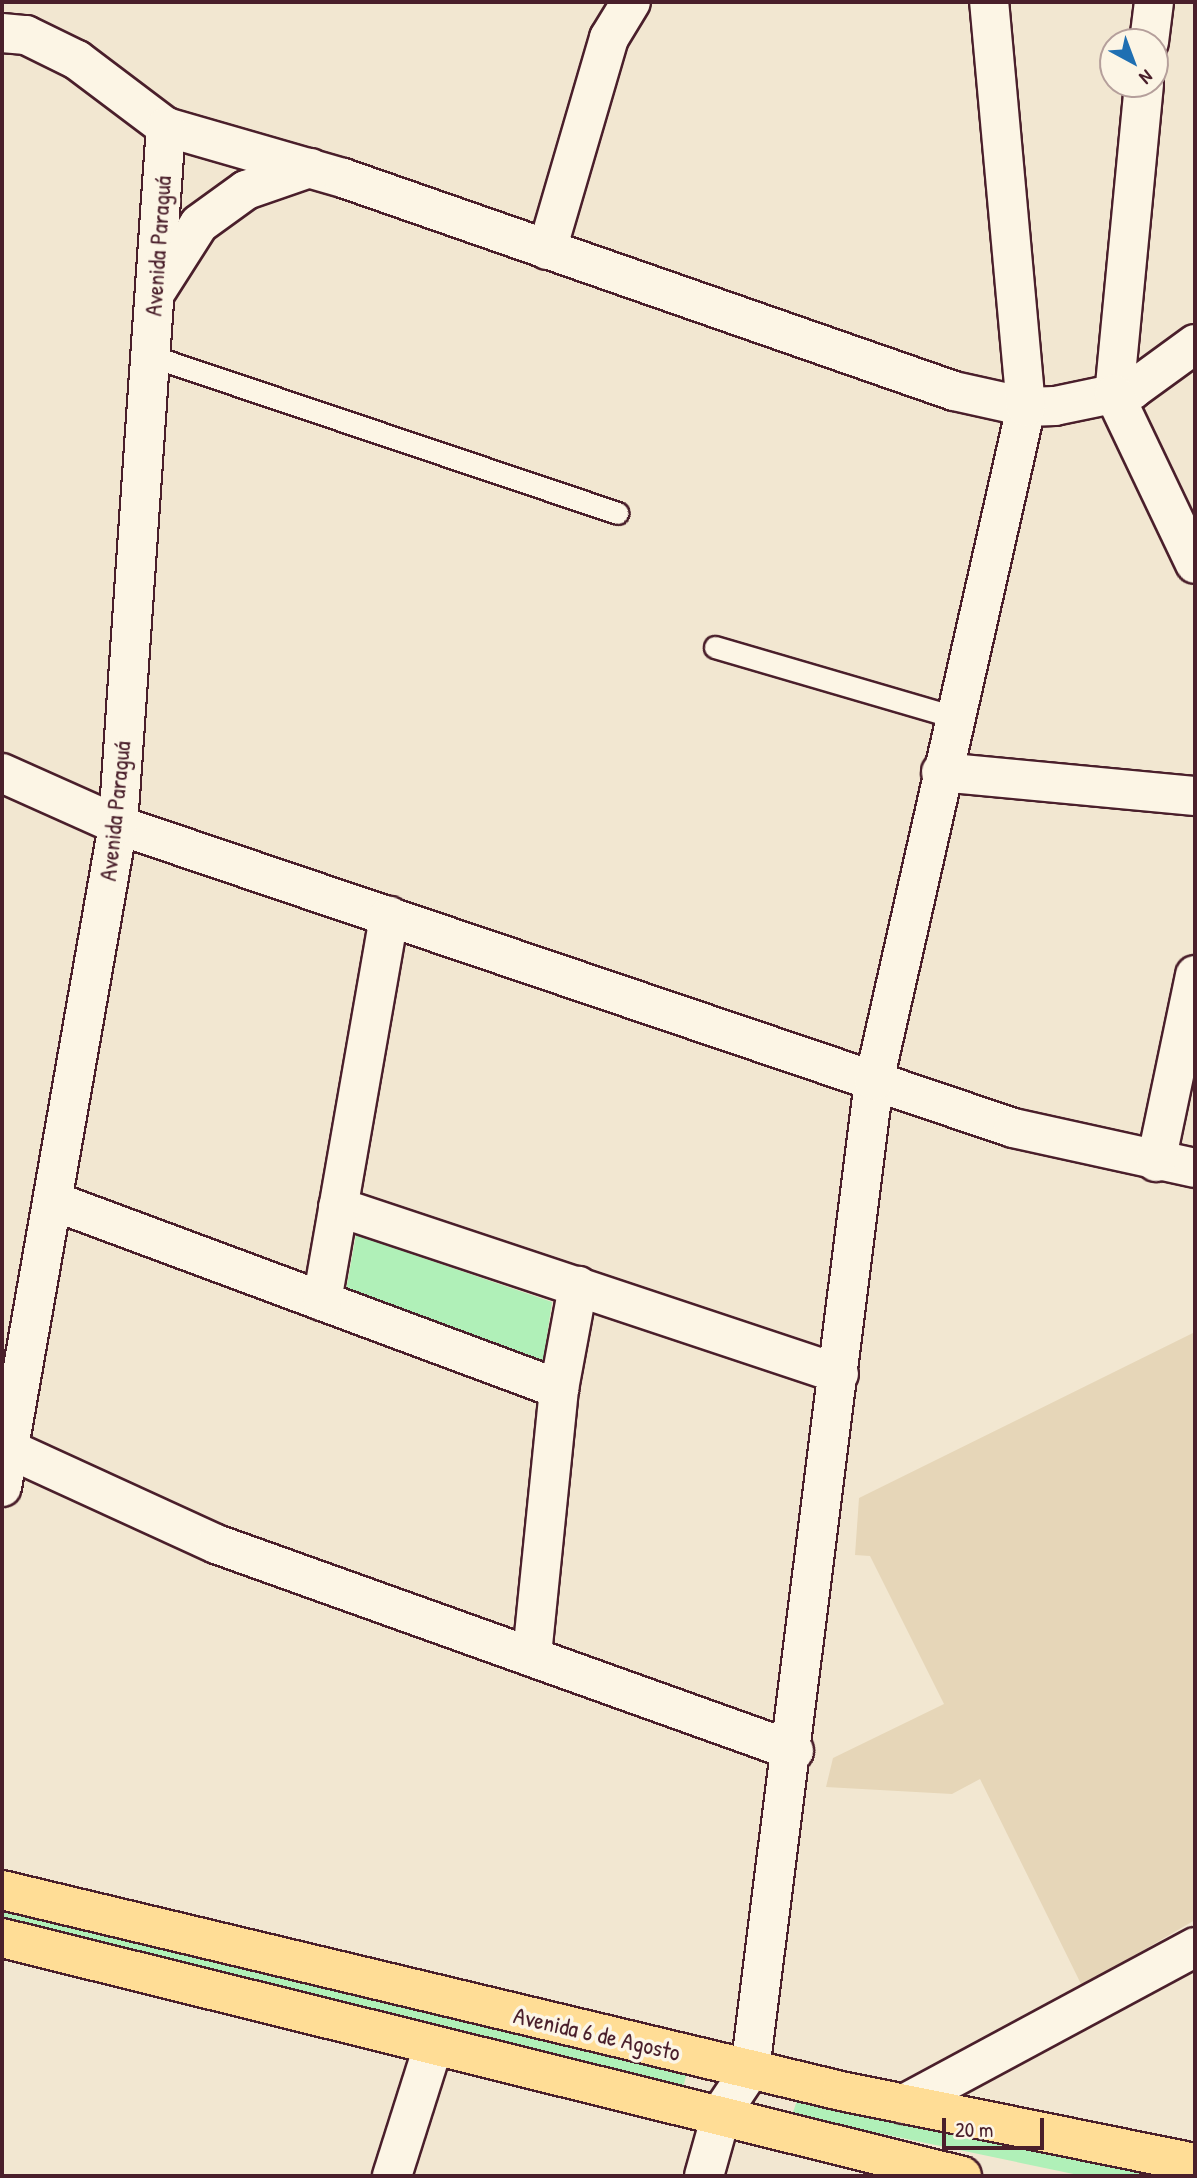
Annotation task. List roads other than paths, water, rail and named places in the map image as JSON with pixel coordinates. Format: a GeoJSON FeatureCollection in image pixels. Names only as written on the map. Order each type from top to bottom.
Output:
{"type":"FeatureCollection","features":[{"type":"Feature","properties":{"kind":"highway","name":"Avenida 6 de Agosto"},"geometry":{"type":"LineString","coordinates":[[2,1890],[750,2070],[1195,2163]]}},
{"type":"Feature","properties":{"kind":"highway","name":"Avenida 6 de Agosto"},"geometry":{"type":"LineString","coordinates":[[2,1938],[433,2046],[722,2112],[962,2176]]}},
{"type":"Feature","properties":{"kind":"street"},"geometry":{"type":"LineString","coordinates":[[547,250],[609,38],[631,2]]}},
{"type":"Feature","properties":{"kind":"street"},"geometry":{"type":"LineString","coordinates":[[704,2176],[722,2112],[750,2070],[794,1751],[874,1081],[941,772],[1026,407],[989,2]]}},
{"type":"Feature","properties":{"kind":"street"},"geometry":{"type":"LineString","coordinates":[[1151,28],[1154,2]]}},
{"type":"Feature","properties":{"kind":"street"},"geometry":{"type":"LineString","coordinates":[[2,33],[26,34],[77,60],[166,127],[310,168],[954,391],[1026,407],[1114,394],[1132,390],[1195,344]]}},
{"type":"Feature","properties":{"kind":"street"},"geometry":{"type":"LineString","coordinates":[[1143,98],[1114,394],[1195,564]]}},
{"type":"Feature","properties":{"kind":"street","name":"Avenida Paraguá"},"geometry":{"type":"LineString","coordinates":[[2,1487],[6,1448],[53,1201],[118,824],[166,127]]}},
{"type":"Feature","properties":{"kind":"street"},"geometry":{"type":"LineString","coordinates":[[155,294],[199,224],[246,190],[310,168]]}},
{"type":"Feature","properties":{"kind":"street"},"geometry":{"type":"LineString","coordinates":[[941,772],[1195,796]]}},
{"type":"Feature","properties":{"kind":"street"},"geometry":{"type":"LineString","coordinates":[[2,773],[118,824],[1013,1128],[1156,1162],[1195,1168]]}},
{"type":"Feature","properties":{"kind":"street"},"geometry":{"type":"LineString","coordinates":[[322,1301],[389,916]]}},
{"type":"Feature","properties":{"kind":"street"},"geometry":{"type":"LineString","coordinates":[[1156,1162],[1195,975]]}},
{"type":"Feature","properties":{"kind":"street"},"geometry":{"type":"LineString","coordinates":[[53,1201],[559,1389]]}},
{"type":"Feature","properties":{"kind":"street"},"geometry":{"type":"LineString","coordinates":[[338,1206],[839,1374]]}},
{"type":"Feature","properties":{"kind":"street"},"geometry":{"type":"LineString","coordinates":[[532,1657],[559,1389],[578,1286]]}},
{"type":"Feature","properties":{"kind":"street"},"geometry":{"type":"LineString","coordinates":[[6,1448],[216,1544],[794,1751]]}},
{"type":"Feature","properties":{"kind":"street"},"geometry":{"type":"LineString","coordinates":[[904,2104],[1195,1947]]}},
{"type":"Feature","properties":{"kind":"street"},"geometry":{"type":"LineString","coordinates":[[393,2176],[433,2046]]}},
{"type":"Feature","properties":{"kind":"lane"},"geometry":{"type":"LineString","coordinates":[[150,356],[617,513]]}},
{"type":"Feature","properties":{"kind":"lane"},"geometry":{"type":"LineString","coordinates":[[715,647],[954,717]]}}]}
